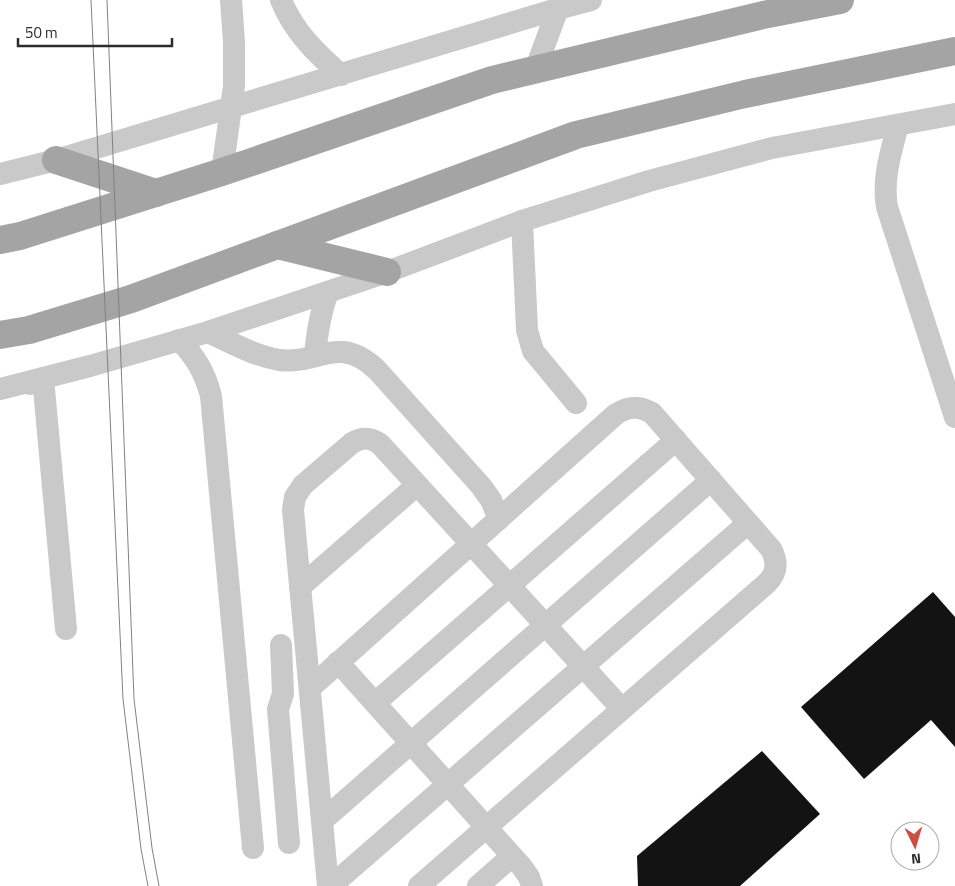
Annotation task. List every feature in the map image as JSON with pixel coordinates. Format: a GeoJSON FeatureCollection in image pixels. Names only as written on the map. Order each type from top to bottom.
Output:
{"type":"FeatureCollection","features":[{"type":"Feature","properties":{"kind":"main road"},"geometry":{"type":"LineString","coordinates":[[0,240],[20,236],[222,172],[492,80],[763,15],[840,0]]}},
{"type":"Feature","properties":{"kind":"main road"},"geometry":{"type":"LineString","coordinates":[[0,335],[29,330],[131,299],[576,135],[745,94],[955,51]]}},
{"type":"Feature","properties":{"kind":"main road"},"geometry":{"type":"LineString","coordinates":[[56,160],[156,193]]}},
{"type":"Feature","properties":{"kind":"main road"},"geometry":{"type":"LineString","coordinates":[[277,245],[387,272]]}},
{"type":"Feature","properties":{"kind":"street"},"geometry":{"type":"LineString","coordinates":[[222,172],[235,64],[231,0]]}},
{"type":"Feature","properties":{"kind":"street"},"geometry":{"type":"LineString","coordinates":[[281,0],[295,28],[307,44],[341,75]]}},
{"type":"Feature","properties":{"kind":"street"},"geometry":{"type":"LineString","coordinates":[[0,174],[56,160],[341,75],[559,4],[591,0]]}},
{"type":"Feature","properties":{"kind":"street"},"geometry":{"type":"LineString","coordinates":[[536,68],[559,4]]}},
{"type":"Feature","properties":{"kind":"street"},"geometry":{"type":"LineString","coordinates":[[0,389],[208,332],[387,272],[522,221],[649,182],[763,150],[955,114]]}},
{"type":"Feature","properties":{"kind":"street"},"geometry":{"type":"LineString","coordinates":[[898,125],[886,173],[887,207],[955,417]]}},
{"type":"Feature","properties":{"kind":"street"},"geometry":{"type":"LineString","coordinates":[[522,221],[527,321],[581,398]]}},
{"type":"Feature","properties":{"kind":"street"},"geometry":{"type":"LineString","coordinates":[[315,355],[321,309],[328,292]]}},
{"type":"Feature","properties":{"kind":"street"},"geometry":{"type":"LineString","coordinates":[[208,332],[266,357],[281,360],[337,351],[359,356],[368,362],[481,486],[491,500],[498,519]]}},
{"type":"Feature","properties":{"kind":"street"},"geometry":{"type":"LineString","coordinates":[[179,340],[189,349],[203,371],[211,396],[252,848]]}},
{"type":"Feature","properties":{"kind":"street"},"geometry":{"type":"LineString","coordinates":[[0,399],[18,388],[43,378]]}},
{"type":"Feature","properties":{"kind":"street"},"geometry":{"type":"LineString","coordinates":[[43,378],[66,629]]}},
{"type":"Feature","properties":{"kind":"street"},"geometry":{"type":"LineString","coordinates":[[310,688],[616,414],[624,409],[634,407],[652,413],[772,549],[775,555],[776,569],[773,577],[760,590],[419,886]]}},
{"type":"Feature","properties":{"kind":"street"},"geometry":{"type":"LineString","coordinates":[[330,886],[322,822],[293,510],[295,496],[303,485],[352,443],[359,439],[367,438],[380,444],[622,709]]}},
{"type":"Feature","properties":{"kind":"street"},"geometry":{"type":"LineString","coordinates":[[374,703],[676,440]]}},
{"type":"Feature","properties":{"kind":"street"},"geometry":{"type":"LineString","coordinates":[[322,822],[711,480]]}},
{"type":"Feature","properties":{"kind":"street"},"geometry":{"type":"LineString","coordinates":[[300,588],[417,485]]}},
{"type":"Feature","properties":{"kind":"street"},"geometry":{"type":"LineString","coordinates":[[330,886],[748,523]]}},
{"type":"Feature","properties":{"kind":"street"},"geometry":{"type":"LineString","coordinates":[[290,843],[278,709],[283,694],[281,645],[305,636]]}},
{"type":"Feature","properties":{"kind":"street"},"geometry":{"type":"LineString","coordinates":[[338,662],[526,872],[532,886]]}},
{"type":"Feature","properties":{"kind":"street"},"geometry":{"type":"LineString","coordinates":[[478,886],[512,856]]}},
{"type":"Feature","properties":{"kind":"building"},"geometry":{"type":"Polygon","coordinates":[[[933,592],[955,617],[955,747],[931,720],[864,779],[801,707],[933,592]]]}},
{"type":"Feature","properties":{"kind":"building"},"geometry":{"type":"Polygon","coordinates":[[[762,751],[820,814],[740,886],[638,886],[637,856],[762,751]]]}},
{"type":"Feature","properties":{"kind":"tram line"},"geometry":{"type":"LineString","coordinates":[[91,0],[123,699],[141,849],[148,886]]}},
{"type":"Feature","properties":{"kind":"tram line"},"geometry":{"type":"LineString","coordinates":[[107,0],[134,699],[152,848],[159,886]]}}]}
